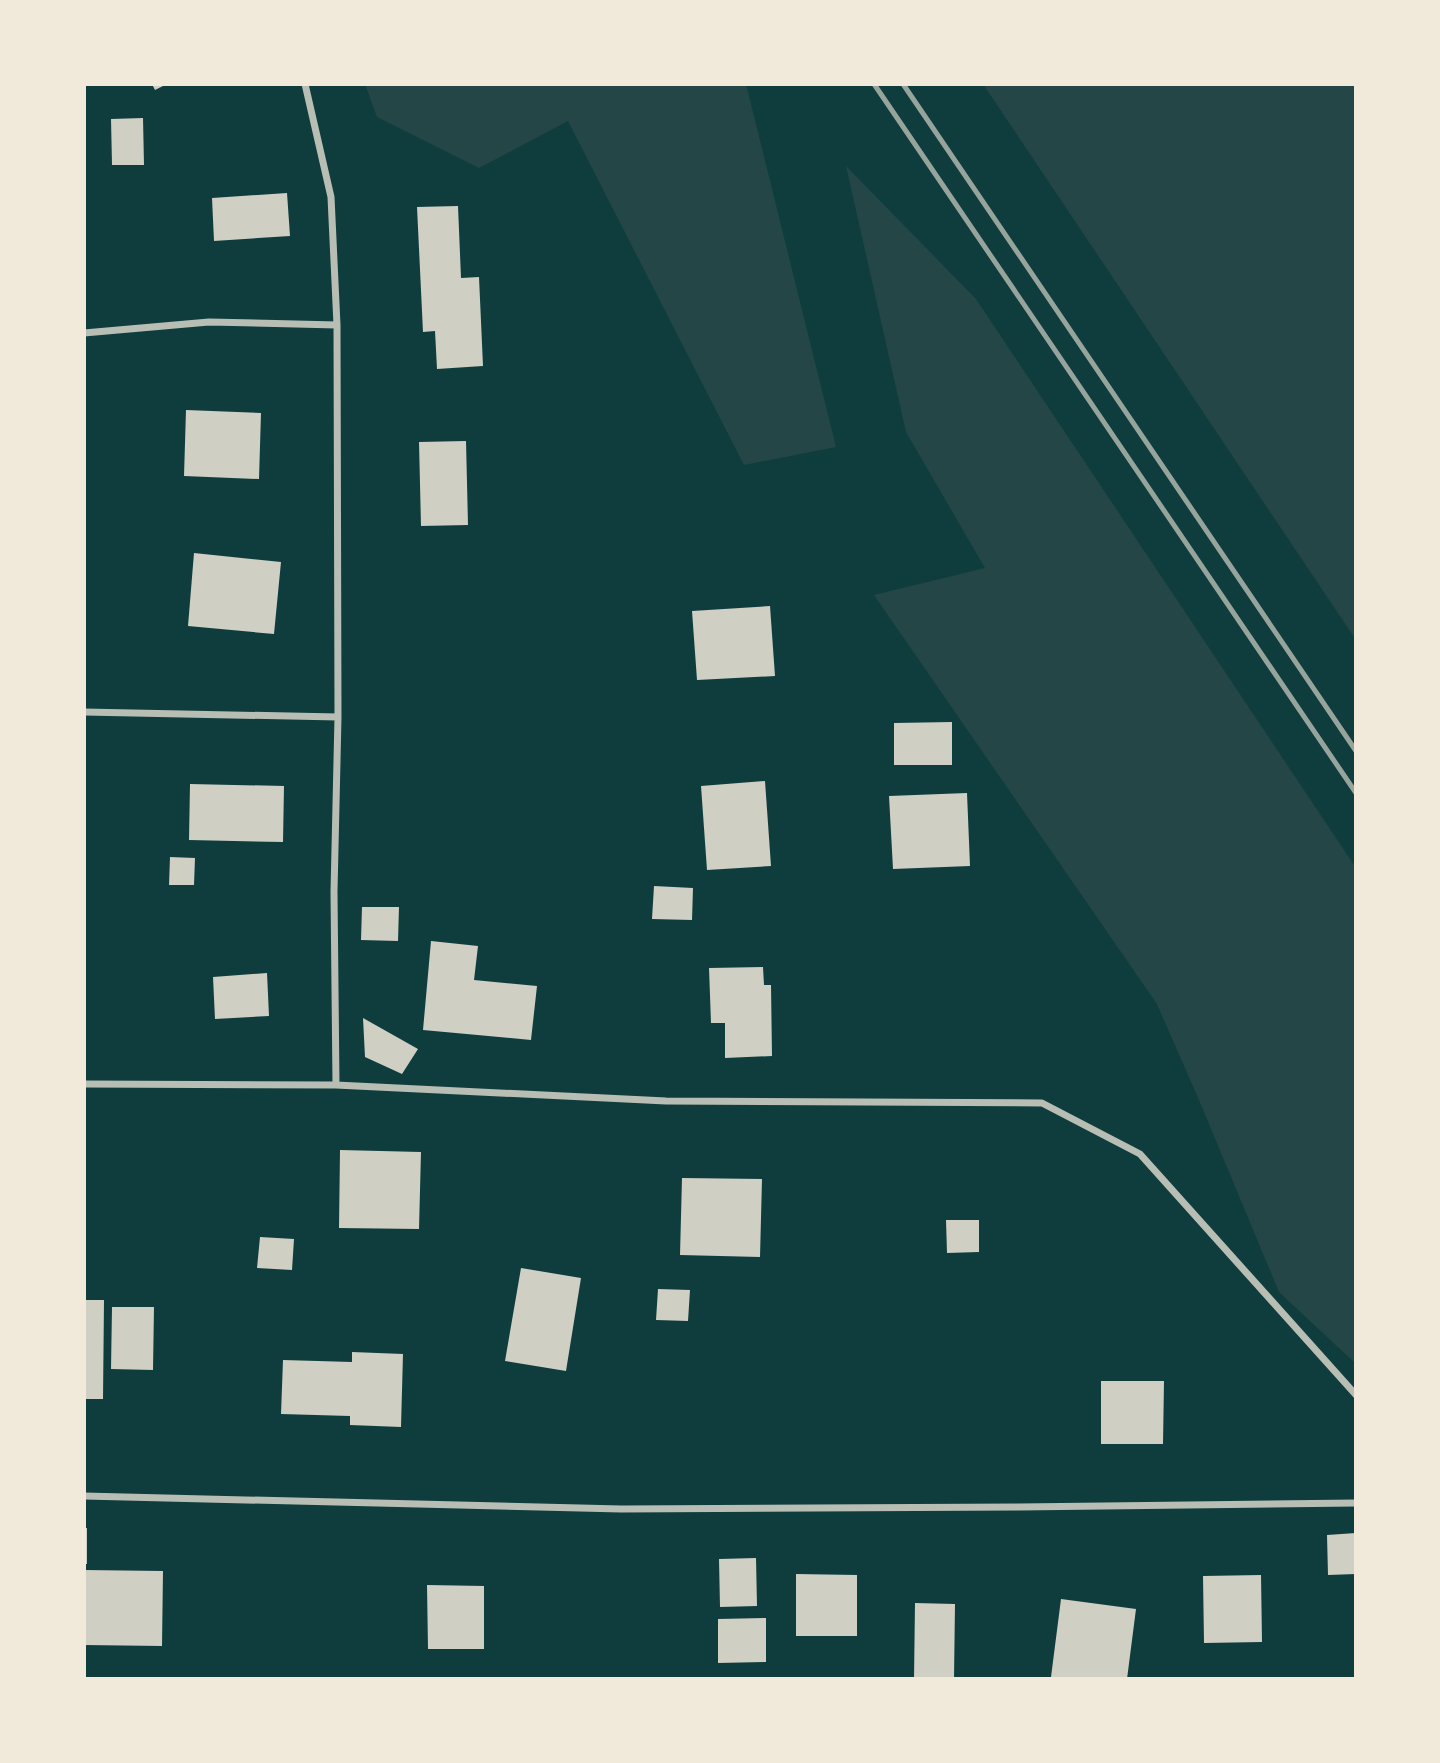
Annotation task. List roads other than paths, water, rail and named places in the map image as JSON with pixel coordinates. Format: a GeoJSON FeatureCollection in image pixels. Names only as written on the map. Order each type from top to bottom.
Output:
{"type":"FeatureCollection","features":[{"type":"Feature","properties":{"kind":"street"},"geometry":{"type":"LineString","coordinates":[[305,84],[331,197],[337,325],[338,717],[334,892],[337,1085]]}},
{"type":"Feature","properties":{"kind":"street"},"geometry":{"type":"LineString","coordinates":[[84,333],[209,322],[337,325]]}},
{"type":"Feature","properties":{"kind":"street"},"geometry":{"type":"LineString","coordinates":[[84,712],[338,717]]}},
{"type":"Feature","properties":{"kind":"street"},"geometry":{"type":"LineString","coordinates":[[84,1084],[337,1085],[666,1101],[1042,1103],[1140,1154],[1356,1395]]}},
{"type":"Feature","properties":{"kind":"street"},"geometry":{"type":"LineString","coordinates":[[84,1496],[621,1509],[1356,1503]]}},
{"type":"Feature","properties":{"kind":"railway"},"geometry":{"type":"LineString","coordinates":[[874,84],[1356,793]]}},
{"type":"Feature","properties":{"kind":"railway"},"geometry":{"type":"LineString","coordinates":[[903,84],[1356,751]]}}]}
